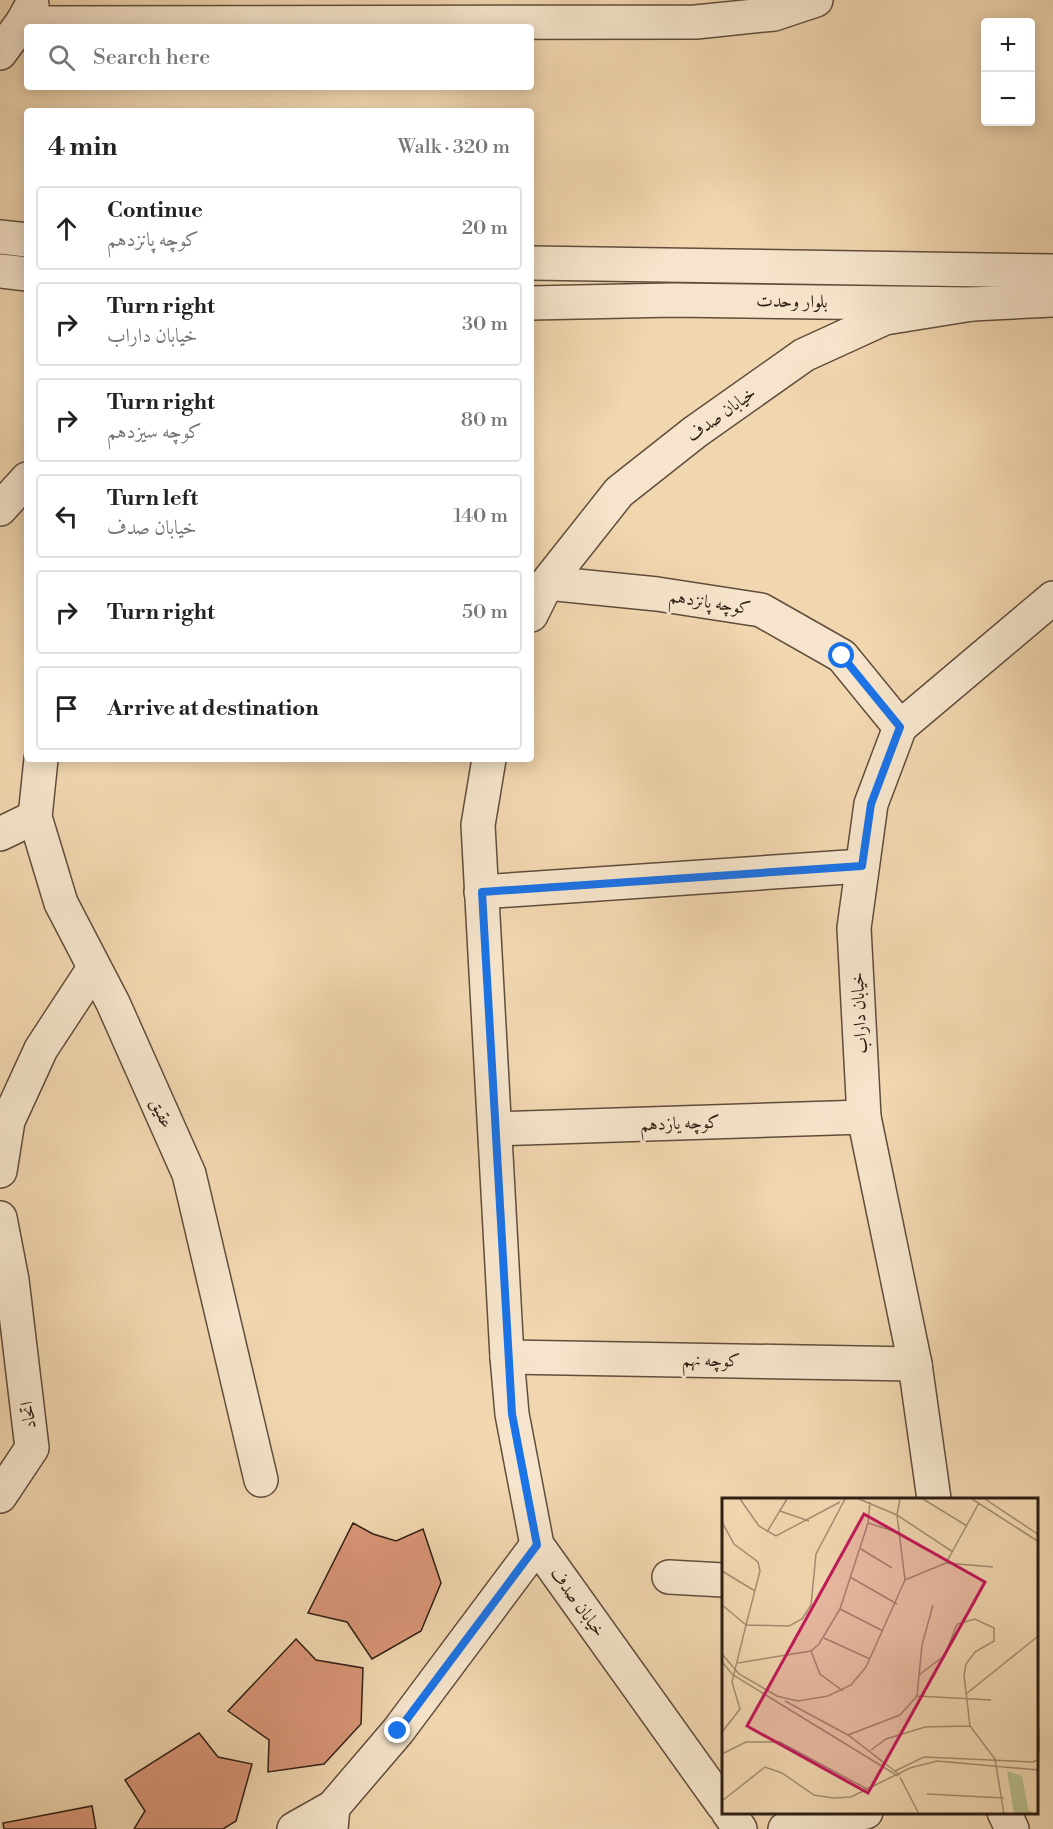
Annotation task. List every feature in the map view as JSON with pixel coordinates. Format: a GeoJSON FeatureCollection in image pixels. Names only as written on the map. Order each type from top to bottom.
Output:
{"type":"FeatureCollection","features":[{"type":"Feature","properties":{"kind":"street"},"geometry":{"type":"LineString","coordinates":[[0,53],[28,11],[696,22],[774,14],[816,0]]}},
{"type":"Feature","properties":{"kind":"street"},"geometry":{"type":"LineString","coordinates":[[0,237],[24,240]]}},
{"type":"Feature","properties":{"kind":"street","name":"بلوار وحدت"},"geometry":{"type":"LineString","coordinates":[[534,263],[1053,271]]}},
{"type":"Feature","properties":{"kind":"street"},"geometry":{"type":"LineString","coordinates":[[0,271],[24,274]]}},
{"type":"Feature","properties":{"kind":"street","name":"بلوار وحدت"},"geometry":{"type":"LineString","coordinates":[[534,303],[674,300],[972,304],[1053,300]]}},
{"type":"Feature","properties":{"kind":"street","name":"خیابان صدف"},"geometry":{"type":"LineString","coordinates":[[534,609],[547,583],[619,492],[695,432],[804,355],[885,318],[972,304]]}},
{"type":"Feature","properties":{"kind":"street"},"geometry":{"type":"LineString","coordinates":[[0,509],[24,482]]}},
{"type":"Feature","properties":{"kind":"street","name":"کوچه پانزدهم"},"geometry":{"type":"LineString","coordinates":[[547,583],[657,594],[761,610],[842,656],[900,727]]}},
{"type":"Feature","properties":{"kind":"street","name":"خیابان داراب"},"geometry":{"type":"LineString","coordinates":[[934,1498],[915,1364],[864,1117],[854,928],[862,866],[871,804],[900,727],[1053,598]]}},
{"type":"Feature","properties":{"kind":"street","name":"عقیق"},"geometry":{"type":"LineString","coordinates":[[41,762],[35,818],[60,903],[113,1004],[189,1174],[261,1480]]}},
{"type":"Feature","properties":{"kind":"street","name":"خیابان صدف"},"geometry":{"type":"LineString","coordinates":[[488,762],[478,825],[507,1357],[512,1414],[537,1545],[722,1804]]}},
{"type":"Feature","properties":{"kind":"street"},"geometry":{"type":"LineString","coordinates":[[0,834],[35,818]]}},
{"type":"Feature","properties":{"kind":"street"},"geometry":{"type":"LineString","coordinates":[[482,892],[862,866]]}},
{"type":"Feature","properties":{"kind":"street"},"geometry":{"type":"LineString","coordinates":[[0,1171],[8,1121],[41,1048],[94,968]]}},
{"type":"Feature","properties":{"kind":"street","name":"کوچه یازدهم"},"geometry":{"type":"LineString","coordinates":[[495,1129],[864,1117]]}},
{"type":"Feature","properties":{"kind":"street","name":"اتحاد"},"geometry":{"type":"LineString","coordinates":[[0,1218],[12,1280],[32,1448],[0,1496]]}},
{"type":"Feature","properties":{"kind":"street","name":"کوچه نهم"},"geometry":{"type":"LineString","coordinates":[[507,1357],[915,1364]]}},
{"type":"Feature","properties":{"kind":"street"},"geometry":{"type":"LineString","coordinates":[[294,1829],[332,1818],[537,1545]]}},
{"type":"Feature","properties":{"kind":"street"},"geometry":{"type":"LineString","coordinates":[[669,1577],[722,1580]]}},
{"type":"Feature","properties":{"kind":"street"},"geometry":{"type":"LineString","coordinates":[[729,1814],[740,1829]]}},
{"type":"Feature","properties":{"kind":"street"},"geometry":{"type":"LineString","coordinates":[[785,1829],[856,1814]]}},
{"type":"Feature","properties":{"kind":"street"},"geometry":{"type":"LineString","coordinates":[[1005,1814],[1012,1829]]}},
{"type":"Feature","properties":{"kind":"building"},"geometry":{"type":"Polygon","coordinates":[[[353,1523],[373,1534],[396,1541],[423,1529],[441,1583],[421,1631],[372,1659],[347,1622],[308,1613],[353,1523]]]}},
{"type":"Feature","properties":{"kind":"building"},"geometry":{"type":"Polygon","coordinates":[[[296,1639],[316,1660],[363,1668],[361,1724],[324,1764],[268,1772],[269,1740],[228,1711],[296,1639]]]}},
{"type":"Feature","properties":{"kind":"building"},"geometry":{"type":"Polygon","coordinates":[[[199,1733],[218,1757],[252,1764],[236,1821],[223,1829],[134,1829],[145,1811],[125,1780],[199,1733]]]}},
{"type":"Feature","properties":{"kind":"building"},"geometry":{"type":"Polygon","coordinates":[[[92,1806],[96,1829],[4,1829],[3,1823],[92,1806]]]}},
{"type":"Feature","properties":{"kind":"route"},"geometry":{"type":"LineString","coordinates":[[398,1731],[537,1545],[512,1414],[507,1357],[482,892],[862,866],[871,804],[900,727],[842,656]]}}]}
